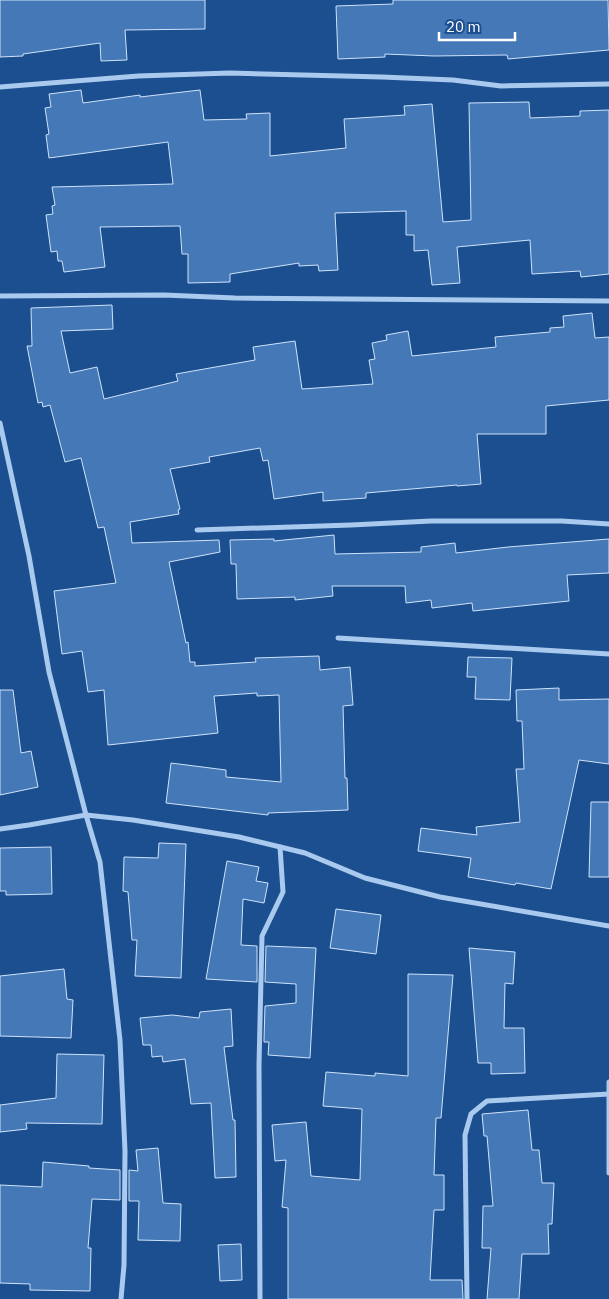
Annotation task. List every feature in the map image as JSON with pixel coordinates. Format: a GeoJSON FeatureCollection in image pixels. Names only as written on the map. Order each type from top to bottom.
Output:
{"type":"FeatureCollection","features":[{"type":"Feature","properties":{"kind":"street"},"geometry":{"type":"LineString","coordinates":[[0,87],[138,76],[230,73],[391,77],[453,80],[501,86],[609,84]]}},
{"type":"Feature","properties":{"kind":"street"},"geometry":{"type":"LineString","coordinates":[[0,296],[164,295],[235,298],[609,301]]}},
{"type":"Feature","properties":{"kind":"street"},"geometry":{"type":"LineString","coordinates":[[0,423],[29,556],[49,672],[100,862],[120,1040],[125,1151],[124,1264],[121,1299]]}},
{"type":"Feature","properties":{"kind":"street"},"geometry":{"type":"LineString","coordinates":[[197,530],[351,525],[431,520],[562,521],[609,524]]}},
{"type":"Feature","properties":{"kind":"street"},"geometry":{"type":"LineString","coordinates":[[338,638],[609,654]]}},
{"type":"Feature","properties":{"kind":"street"},"geometry":{"type":"LineString","coordinates":[[0,829],[86,815],[133,820],[238,837],[305,853],[365,878],[440,897],[609,926]]}},
{"type":"Feature","properties":{"kind":"street"},"geometry":{"type":"LineString","coordinates":[[260,1299],[259,1065],[262,936],[283,892],[280,847]]}},
{"type":"Feature","properties":{"kind":"street"},"geometry":{"type":"LineString","coordinates":[[609,1082],[609,1173]]}},
{"type":"Feature","properties":{"kind":"street"},"geometry":{"type":"LineString","coordinates":[[467,1299],[465,1135],[471,1114],[487,1101],[608,1094]]}},
{"type":"Feature","properties":{"kind":"building"},"geometry":{"type":"Polygon","coordinates":[[[0,0],[205,0],[205,29],[125,30],[127,60],[101,61],[100,43],[23,54],[23,56],[0,57],[0,0]]]}},
{"type":"Feature","properties":{"kind":"building"},"geometry":{"type":"Polygon","coordinates":[[[393,0],[608,0],[609,50],[508,59],[507,55],[434,56],[385,54],[385,57],[338,59],[336,6],[393,4],[393,0]]]}},
{"type":"Feature","properties":{"kind":"building"},"geometry":{"type":"Polygon","coordinates":[[[81,90],[83,103],[140,95],[140,97],[200,90],[204,120],[247,119],[246,114],[270,113],[270,156],[346,148],[344,119],[405,115],[404,106],[432,104],[443,222],[471,220],[469,103],[529,102],[530,118],[580,116],[580,111],[609,110],[609,274],[581,277],[580,271],[532,274],[530,240],[457,247],[460,283],[432,285],[428,250],[414,251],[414,235],[406,235],[406,211],[335,213],[338,270],[319,271],[318,265],[299,266],[299,263],[230,274],[230,282],[188,283],[188,254],[182,254],[180,226],[100,227],[105,267],[64,272],[62,261],[58,261],[57,251],[51,252],[46,215],[53,214],[52,206],[55,205],[52,187],[173,184],[168,142],[49,158],[46,135],[49,134],[45,108],[51,107],[49,94],[81,90]]]}},
{"type":"Feature","properties":{"kind":"building"},"geometry":{"type":"Polygon","coordinates":[[[112,305],[113,329],[61,331],[70,373],[97,367],[104,399],[178,381],[176,374],[255,360],[253,347],[295,341],[302,389],[373,384],[369,360],[375,359],[372,343],[387,340],[386,335],[408,331],[412,356],[496,347],[495,337],[550,332],[550,328],[564,327],[563,316],[592,313],[595,338],[609,337],[609,400],[546,406],[546,434],[477,434],[481,484],[366,493],[366,498],[323,501],[323,492],[274,499],[268,460],[263,461],[260,448],[209,457],[210,462],[170,469],[180,509],[178,510],[179,514],[130,522],[132,543],[219,540],[220,552],[169,562],[186,643],[188,642],[190,662],[195,662],[195,666],[256,662],[255,658],[319,656],[320,670],[350,667],[353,705],[343,706],[348,810],[268,813],[268,815],[166,803],[171,763],[226,770],[226,777],[281,782],[279,695],[257,696],[257,693],[214,696],[218,733],[108,745],[104,690],[88,692],[82,651],[62,654],[54,591],[116,583],[104,527],[98,528],[81,458],[65,462],[50,405],[43,407],[42,402],[38,403],[27,346],[32,346],[31,308],[112,305]]]}},
{"type":"Feature","properties":{"kind":"building"},"geometry":{"type":"Polygon","coordinates":[[[334,535],[335,554],[421,552],[421,547],[455,543],[456,553],[609,539],[609,573],[567,575],[569,601],[473,611],[472,603],[432,608],[431,600],[406,603],[405,586],[332,586],[333,596],[295,600],[295,597],[237,599],[236,564],[231,564],[230,540],[274,539],[274,541],[334,535]]]}},
{"type":"Feature","properties":{"kind":"building"},"geometry":{"type":"Polygon","coordinates":[[[468,657],[512,658],[510,700],[475,699],[476,677],[467,677],[468,657]]]}},
{"type":"Feature","properties":{"kind":"building"},"geometry":{"type":"Polygon","coordinates":[[[559,688],[559,700],[609,699],[609,764],[579,760],[551,889],[468,877],[471,858],[418,851],[421,828],[477,835],[476,827],[520,822],[516,769],[524,769],[522,721],[517,721],[516,690],[559,688]]]}},
{"type":"Feature","properties":{"kind":"building"},"geometry":{"type":"Polygon","coordinates":[[[0,690],[13,690],[21,753],[31,751],[38,787],[0,795],[0,690]]]}},
{"type":"Feature","properties":{"kind":"building"},"geometry":{"type":"Polygon","coordinates":[[[591,802],[609,802],[609,877],[589,877],[591,802]]]}},
{"type":"Feature","properties":{"kind":"building"},"geometry":{"type":"Polygon","coordinates":[[[159,843],[186,844],[181,978],[135,976],[137,940],[132,940],[128,892],[123,891],[124,857],[158,858],[159,843]]]}},
{"type":"Feature","properties":{"kind":"building"},"geometry":{"type":"Polygon","coordinates":[[[51,847],[52,894],[6,895],[6,891],[0,891],[0,848],[51,847]]]}},
{"type":"Feature","properties":{"kind":"building"},"geometry":{"type":"Polygon","coordinates":[[[227,861],[259,867],[256,881],[268,883],[264,903],[243,899],[241,945],[257,946],[257,982],[206,979],[227,861]]]}},
{"type":"Feature","properties":{"kind":"building"},"geometry":{"type":"Polygon","coordinates":[[[336,909],[381,915],[376,954],[330,948],[336,909]]]}},
{"type":"Feature","properties":{"kind":"building"},"geometry":{"type":"Polygon","coordinates":[[[266,946],[316,948],[310,1058],[268,1055],[269,1042],[264,1042],[265,1006],[296,1003],[296,984],[265,982],[266,946]]]}},
{"type":"Feature","properties":{"kind":"building"},"geometry":{"type":"Polygon","coordinates":[[[469,948],[515,952],[513,984],[505,983],[504,1028],[524,1028],[525,1073],[491,1074],[491,1063],[478,1063],[469,948]]]}},
{"type":"Feature","properties":{"kind":"building"},"geometry":{"type":"Polygon","coordinates":[[[64,969],[67,999],[73,1000],[71,1038],[0,1036],[0,976],[64,969]]]}},
{"type":"Feature","properties":{"kind":"building"},"geometry":{"type":"Polygon","coordinates":[[[408,974],[453,975],[441,1118],[436,1118],[434,1175],[444,1175],[444,1210],[434,1210],[430,1280],[462,1280],[463,1299],[288,1299],[288,1208],[282,1207],[286,1160],[275,1161],[272,1125],[306,1122],[311,1176],[360,1180],[362,1109],[323,1106],[326,1072],[375,1076],[375,1073],[408,1076],[408,974]]]}},
{"type":"Feature","properties":{"kind":"building"},"geometry":{"type":"Polygon","coordinates":[[[231,1009],[233,1046],[224,1047],[233,1120],[235,1120],[236,1177],[215,1178],[211,1103],[191,1104],[185,1059],[163,1062],[162,1056],[152,1057],[151,1045],[143,1045],[140,1018],[172,1015],[199,1018],[200,1012],[231,1009]]]}},
{"type":"Feature","properties":{"kind":"building"},"geometry":{"type":"Polygon","coordinates":[[[57,1054],[104,1055],[102,1124],[26,1123],[27,1129],[0,1132],[0,1105],[56,1098],[57,1054]]]}},
{"type":"Feature","properties":{"kind":"building"},"geometry":{"type":"Polygon","coordinates":[[[528,1110],[532,1150],[539,1150],[542,1183],[554,1183],[552,1224],[548,1224],[549,1254],[522,1254],[519,1299],[487,1299],[491,1248],[482,1248],[483,1206],[493,1206],[487,1136],[484,1136],[482,1114],[528,1110]]]}},
{"type":"Feature","properties":{"kind":"building"},"geometry":{"type":"Polygon","coordinates":[[[158,1148],[163,1203],[181,1204],[180,1241],[138,1240],[139,1201],[129,1201],[129,1170],[138,1171],[136,1150],[158,1148]]]}},
{"type":"Feature","properties":{"kind":"building"},"geometry":{"type":"Polygon","coordinates":[[[43,1162],[120,1170],[120,1200],[92,1199],[88,1248],[91,1248],[90,1291],[30,1290],[30,1284],[0,1283],[0,1185],[42,1187],[43,1162]]]}},
{"type":"Feature","properties":{"kind":"building"},"geometry":{"type":"Polygon","coordinates":[[[241,1244],[242,1280],[220,1281],[218,1245],[241,1244]]]}}]}
